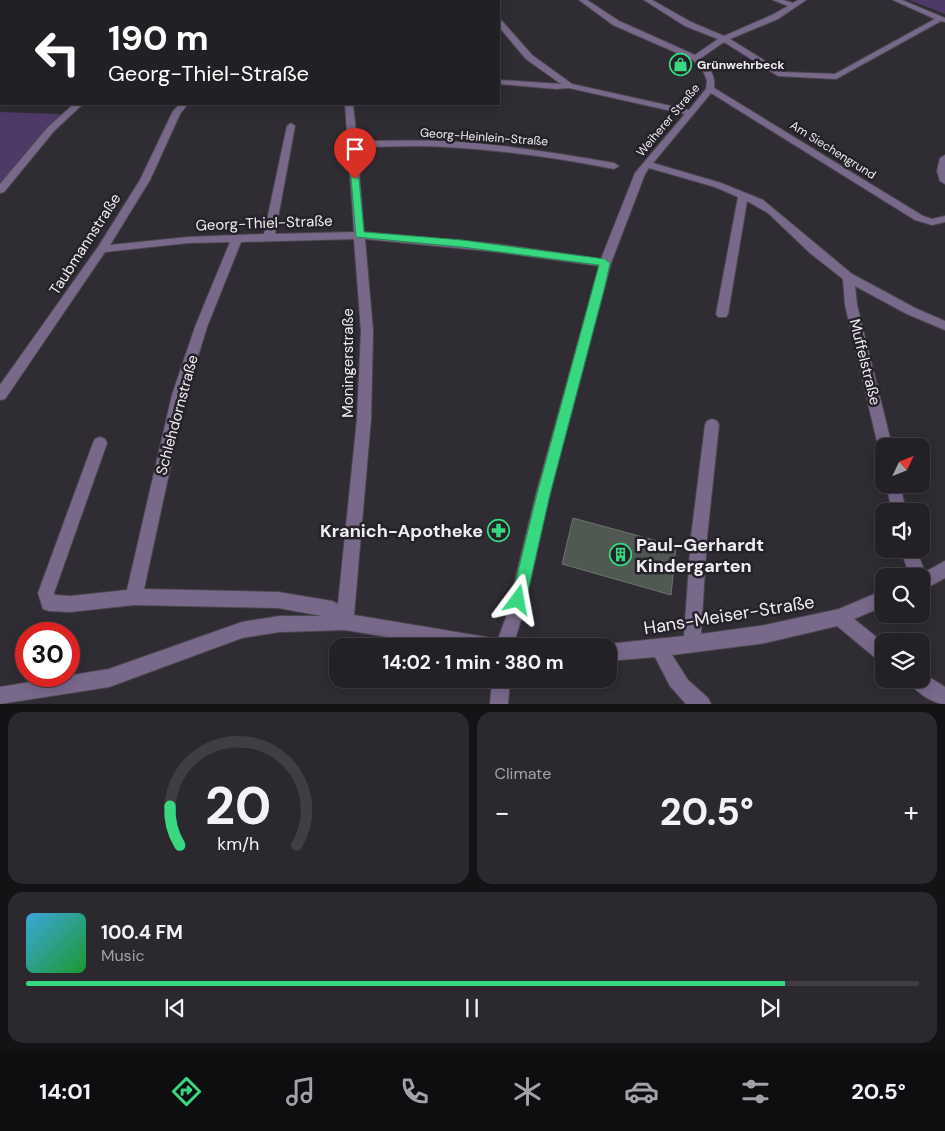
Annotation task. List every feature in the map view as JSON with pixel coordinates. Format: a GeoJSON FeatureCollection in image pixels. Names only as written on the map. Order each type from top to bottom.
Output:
{"type":"FeatureCollection","features":[{"type":"Feature","properties":{"kind":"street"},"geometry":{"type":"LineString","coordinates":[[582,0],[616,23],[696,58],[724,39],[775,17],[803,0]]}},
{"type":"Feature","properties":{"kind":"street"},"geometry":{"type":"LineString","coordinates":[[647,0],[688,24],[724,39],[781,74],[836,78],[942,19]]}},
{"type":"Feature","properties":{"kind":"street"},"geometry":{"type":"LineString","coordinates":[[776,0],[794,6]]}},
{"type":"Feature","properties":{"kind":"street"},"geometry":{"type":"LineString","coordinates":[[896,0],[942,19]]}},
{"type":"Feature","properties":{"kind":"street"},"geometry":{"type":"LineString","coordinates":[[500,24],[530,57],[569,86]]}},
{"type":"Feature","properties":{"kind":"street","name":"Weiherer Straße"},"geometry":{"type":"LineString","coordinates":[[507,638],[514,617],[546,485],[605,263],[640,173],[690,113],[704,100],[710,89],[711,81],[708,72],[696,58]]}},
{"type":"Feature","properties":{"kind":"street"},"geometry":{"type":"LineString","coordinates":[[500,82],[557,87],[569,86],[690,113]]}},
{"type":"Feature","properties":{"kind":"street","name":"Am Siechengrund"},"geometry":{"type":"LineString","coordinates":[[710,89],[919,218],[932,222],[945,220]]}},
{"type":"Feature","properties":{"kind":"street"},"geometry":{"type":"LineString","coordinates":[[0,190],[52,129],[78,105]]}},
{"type":"Feature","properties":{"kind":"street","name":"Taubmannstraße"},"geometry":{"type":"LineString","coordinates":[[0,395],[102,249],[145,180],[176,113],[183,105]]}},
{"type":"Feature","properties":{"kind":"street","name":"Moningerstraße"},"geometry":{"type":"LineString","coordinates":[[345,622],[364,419],[366,331],[349,105]]}},
{"type":"Feature","properties":{"kind":"street"},"geometry":{"type":"LineString","coordinates":[[269,237],[291,126]]}},
{"type":"Feature","properties":{"kind":"street","name":"Georg-Heinlein-Straße"},"geometry":{"type":"LineString","coordinates":[[352,144],[488,147],[541,152],[614,166]]}},
{"type":"Feature","properties":{"kind":"street"},"geometry":{"type":"LineString","coordinates":[[945,158],[942,171],[945,180]]}},
{"type":"Feature","properties":{"kind":"street"},"geometry":{"type":"LineString","coordinates":[[646,164],[743,194],[772,211],[848,278],[945,326]]}},
{"type":"Feature","properties":{"kind":"street"},"geometry":{"type":"LineString","coordinates":[[722,314],[743,194]]}},
{"type":"Feature","properties":{"kind":"street","name":"Georg-Thiel-Straße"},"geometry":{"type":"LineString","coordinates":[[102,249],[188,240],[359,234],[470,244],[605,263]]}},
{"type":"Feature","properties":{"kind":"street","name":"Schlehdornstraße"},"geometry":{"type":"LineString","coordinates":[[134,597],[174,417],[199,333],[237,238]]}},
{"type":"Feature","properties":{"kind":"street","name":"Muffelstraße"},"geometry":{"type":"LineString","coordinates":[[848,278],[851,304],[883,438]]}},
{"type":"Feature","properties":{"kind":"street"},"geometry":{"type":"LineString","coordinates":[[692,642],[699,538],[712,425]]}},
{"type":"Feature","properties":{"kind":"street"},"geometry":{"type":"LineString","coordinates":[[100,443],[46,593],[49,603],[70,604],[134,597],[278,600],[332,609],[345,622]]}},
{"type":"Feature","properties":{"kind":"street"},"geometry":{"type":"LineString","coordinates":[[930,578],[945,570]]}},
{"type":"Feature","properties":{"kind":"street","name":"Hans-Meiser-Straße"},"geometry":{"type":"LineString","coordinates":[[617,652],[765,634],[839,617],[875,602]]}},
{"type":"Feature","properties":{"kind":"street"},"geometry":{"type":"LineString","coordinates":[[839,617],[875,647]]}},
{"type":"Feature","properties":{"kind":"street"},"geometry":{"type":"LineString","coordinates":[[0,696],[109,678],[242,630],[280,624],[345,622],[444,638]]}},
{"type":"Feature","properties":{"kind":"street"},"geometry":{"type":"LineString","coordinates":[[660,648],[671,674],[689,696],[702,704]]}},
{"type":"Feature","properties":{"kind":"street"},"geometry":{"type":"LineString","coordinates":[[499,704],[500,688]]}},
{"type":"Feature","properties":{"kind":"street"},"geometry":{"type":"LineString","coordinates":[[930,688],[945,698]]}},
{"type":"Feature","properties":{"kind":"shaded area"},"geometry":{"type":"Polygon","coordinates":[[[909,0],[945,0],[945,14],[909,0]]]}},
{"type":"Feature","properties":{"kind":"shaded area"},"geometry":{"type":"Polygon","coordinates":[[[0,112],[59,114],[63,119],[0,188],[0,112]]]}},
{"type":"Feature","properties":{"kind":"building","name":"Paul-Gerhardt Kindergarten"},"geometry":{"type":"Polygon","coordinates":[[[573,518],[676,546],[671,595],[562,564],[573,518]]]}},
{"type":"Feature","properties":{"kind":"place","name":"Grünwehrbeck"},"geometry":{"type":"Point","coordinates":[681,65]}},
{"type":"Feature","properties":{"kind":"place","name":"Kranich-Apotheke"},"geometry":{"type":"Point","coordinates":[499,531]}},
{"type":"Feature","properties":{"kind":"place","name":"Paul-Gerhardt Kindergarten"},"geometry":{"type":"Point","coordinates":[620,555]}},
{"type":"Feature","properties":{"kind":"route"},"geometry":{"type":"LineString","coordinates":[[355,179],[359,234],[497,248],[605,263],[518,600]]}}]}
